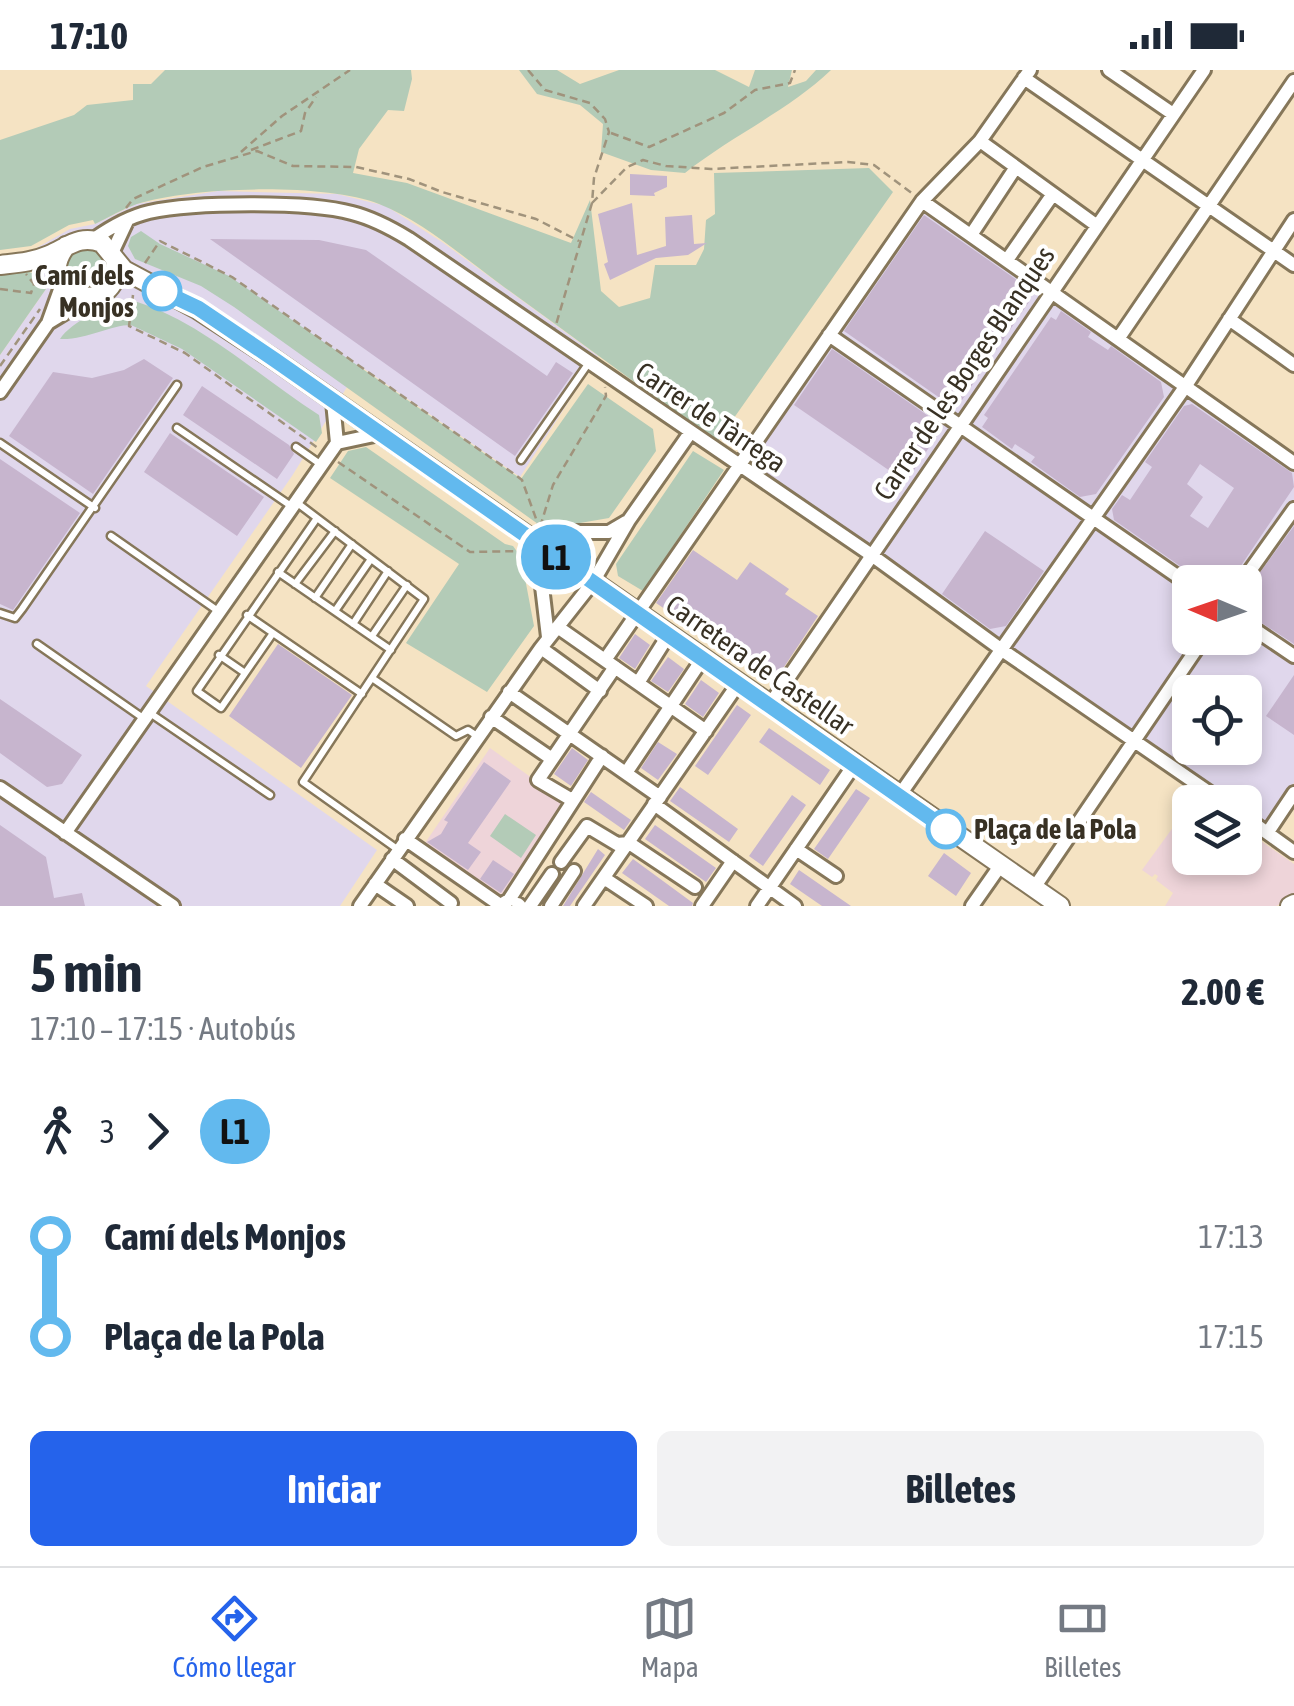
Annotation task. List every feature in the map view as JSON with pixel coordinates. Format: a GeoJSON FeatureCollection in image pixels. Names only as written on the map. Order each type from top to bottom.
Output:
{"type":"FeatureCollection","features":[{"type":"Feature","properties":{"kind":"street"},"geometry":{"type":"LineString","coordinates":[[1110,70],[1173,114]]}},
{"type":"Feature","properties":{"kind":"street","name":"Carrer de les Borges Blanques"},"geometry":{"type":"LineString","coordinates":[[769,706],[1200,72]]}},
{"type":"Feature","properties":{"kind":"street"},"geometry":{"type":"LineString","coordinates":[[572,800],[538,780],[600,691],[638,612],[922,200],[980,142],[1027,74],[1294,265]]}},
{"type":"Feature","properties":{"kind":"street"},"geometry":{"type":"LineString","coordinates":[[1118,339],[1292,74]]}},
{"type":"Feature","properties":{"kind":"street"},"geometry":{"type":"LineString","coordinates":[[980,142],[1096,225]]}},
{"type":"Feature","properties":{"kind":"street"},"geometry":{"type":"LineString","coordinates":[[971,235],[1016,167]]}},
{"type":"Feature","properties":{"kind":"street"},"geometry":{"type":"LineString","coordinates":[[1007,260],[1053,194]]}},
{"type":"Feature","properties":{"kind":"street"},"geometry":{"type":"LineString","coordinates":[[922,200],[1294,462]]}},
{"type":"Feature","properties":{"kind":"street","name":"Carrer de Tàrrega"},"geometry":{"type":"LineString","coordinates":[[94,240],[126,216],[181,207],[297,207],[349,212],[380,222],[870,554],[1198,785]]}},
{"type":"Feature","properties":{"kind":"street"},"geometry":{"type":"LineString","coordinates":[[48,323],[110,286],[116,271],[113,256],[126,216]]}},
{"type":"Feature","properties":{"kind":"street"},"geometry":{"type":"LineString","coordinates":[[899,796],[1185,387],[1294,220]]}},
{"type":"Feature","properties":{"kind":"street"},"geometry":{"type":"LineString","coordinates":[[30,267],[79,240],[94,240],[113,256]]}},
{"type":"Feature","properties":{"kind":"street"},"geometry":{"type":"LineString","coordinates":[[0,392],[48,323],[60,281],[58,260],[67,246]]}},
{"type":"Feature","properties":{"kind":"street","name":"Carretera de Castellar"},"geometry":{"type":"LineString","coordinates":[[113,256],[124,270],[213,318],[536,539],[769,706],[1060,906]]}},
{"type":"Feature","properties":{"kind":"street"},"geometry":{"type":"LineString","coordinates":[[0,265],[41,267],[70,293],[89,298]]}},
{"type":"Feature","properties":{"kind":"street","name":"Carretera de Castellar"},"geometry":{"type":"LineString","coordinates":[[110,286],[155,288]]}},
{"type":"Feature","properties":{"kind":"street"},"geometry":{"type":"LineString","coordinates":[[1229,319],[1294,364]]}},
{"type":"Feature","properties":{"kind":"street"},"geometry":{"type":"LineString","coordinates":[[828,334],[1172,572]]}},
{"type":"Feature","properties":{"kind":"street"},"geometry":{"type":"LineString","coordinates":[[65,833],[337,443],[333,402]]}},
{"type":"Feature","properties":{"kind":"street"},"geometry":{"type":"LineString","coordinates":[[360,906],[509,692],[593,582],[629,520],[690,433]]}},
{"type":"Feature","properties":{"kind":"street"},"geometry":{"type":"LineString","coordinates":[[337,443],[378,434]]}},
{"type":"Feature","properties":{"kind":"street"},"geometry":{"type":"LineString","coordinates":[[1254,565],[1294,509]]}},
{"type":"Feature","properties":{"kind":"street"},"geometry":{"type":"LineString","coordinates":[[600,691],[550,638],[536,539],[577,532],[597,534],[629,520]]}},
{"type":"Feature","properties":{"kind":"street"},"geometry":{"type":"LineString","coordinates":[[597,534],[604,542],[606,556]]}},
{"type":"Feature","properties":{"kind":"street"},"geometry":{"type":"LineString","coordinates":[[543,597],[561,612],[570,611]]}},
{"type":"Feature","properties":{"kind":"street"},"geometry":{"type":"LineString","coordinates":[[638,683],[669,634]]}},
{"type":"Feature","properties":{"kind":"street"},"geometry":{"type":"LineString","coordinates":[[1262,634],[1294,656]]}},
{"type":"Feature","properties":{"kind":"street"},"geometry":{"type":"LineString","coordinates":[[550,638],[610,664],[706,731]]}},
{"type":"Feature","properties":{"kind":"street"},"geometry":{"type":"LineString","coordinates":[[1034,888],[1193,655]]}},
{"type":"Feature","properties":{"kind":"street"},"geometry":{"type":"LineString","coordinates":[[626,772],[703,658]]}},
{"type":"Feature","properties":{"kind":"street"},"geometry":{"type":"LineString","coordinates":[[584,906],[738,684]]}},
{"type":"Feature","properties":{"kind":"street"},"geometry":{"type":"LineString","coordinates":[[509,692],[626,772],[657,801],[795,906]]}},
{"type":"Feature","properties":{"kind":"street"},"geometry":{"type":"LineString","coordinates":[[491,718],[552,759]]}},
{"type":"Feature","properties":{"kind":"street"},"geometry":{"type":"LineString","coordinates":[[398,850],[466,882],[499,905],[508,900],[602,756]]}},
{"type":"Feature","properties":{"kind":"street"},"geometry":{"type":"LineString","coordinates":[[757,906],[854,765]]}},
{"type":"Feature","properties":{"kind":"street"},"geometry":{"type":"LineString","coordinates":[[0,788],[173,906]]}},
{"type":"Feature","properties":{"kind":"street"},"geometry":{"type":"LineString","coordinates":[[1268,832],[1294,793]]}},
{"type":"Feature","properties":{"kind":"street"},"geometry":{"type":"LineString","coordinates":[[523,905],[587,826],[618,844],[628,844],[694,887]]}},
{"type":"Feature","properties":{"kind":"street"},"geometry":{"type":"LineString","coordinates":[[1262,828],[1294,852]]}},
{"type":"Feature","properties":{"kind":"street"},"geometry":{"type":"LineString","coordinates":[[796,849],[836,876]]}},
{"type":"Feature","properties":{"kind":"street"},"geometry":{"type":"LineString","coordinates":[[398,850],[450,904],[466,882]]}},
{"type":"Feature","properties":{"kind":"street"},"geometry":{"type":"LineString","coordinates":[[702,906],[733,860]]}},
{"type":"Feature","properties":{"kind":"street"},"geometry":{"type":"LineString","coordinates":[[972,906],[1000,866]]}},
{"type":"Feature","properties":{"kind":"street"},"geometry":{"type":"LineString","coordinates":[[550,906],[574,871]]}},
{"type":"Feature","properties":{"kind":"street"},"geometry":{"type":"LineString","coordinates":[[604,878],[646,906]]}},
{"type":"Feature","properties":{"kind":"street"},"geometry":{"type":"LineString","coordinates":[[375,884],[407,906]]}},
{"type":"Feature","properties":{"kind":"street","name":"Carretera de Castellar"},"geometry":{"type":"LineString","coordinates":[[1034,888],[1050,906]]}},
{"type":"Feature","properties":{"kind":"lane"},"geometry":{"type":"LineString","coordinates":[[520,460],[588,364]]}},
{"type":"Feature","properties":{"kind":"lane"},"geometry":{"type":"LineString","coordinates":[[0,613],[14,618],[22,609],[177,386]]}},
{"type":"Feature","properties":{"kind":"lane"},"geometry":{"type":"LineString","coordinates":[[177,428],[317,518],[424,602],[303,782],[398,850]]}},
{"type":"Feature","properties":{"kind":"lane"},"geometry":{"type":"LineString","coordinates":[[0,443],[95,508]]}},
{"type":"Feature","properties":{"kind":"lane"},"geometry":{"type":"LineString","coordinates":[[296,447],[322,465]]}},
{"type":"Feature","properties":{"kind":"lane"},"geometry":{"type":"LineString","coordinates":[[274,634],[221,708],[197,691],[317,518]]}},
{"type":"Feature","properties":{"kind":"lane"},"geometry":{"type":"LineString","coordinates":[[295,584],[335,531]]}},
{"type":"Feature","properties":{"kind":"lane"},"geometry":{"type":"LineString","coordinates":[[110,536],[218,612]]}},
{"type":"Feature","properties":{"kind":"lane"},"geometry":{"type":"LineString","coordinates":[[315,598],[352,544]]}},
{"type":"Feature","properties":{"kind":"lane"},"geometry":{"type":"LineString","coordinates":[[335,611],[371,558]]}},
{"type":"Feature","properties":{"kind":"lane"},"geometry":{"type":"LineString","coordinates":[[354,624],[388,571]]}},
{"type":"Feature","properties":{"kind":"lane"},"geometry":{"type":"LineString","coordinates":[[278,572],[391,650]]}},
{"type":"Feature","properties":{"kind":"lane"},"geometry":{"type":"LineString","coordinates":[[372,636],[406,585]]}},
{"type":"Feature","properties":{"kind":"lane"},"geometry":{"type":"LineString","coordinates":[[247,616],[362,694]]}},
{"type":"Feature","properties":{"kind":"lane"},"geometry":{"type":"LineString","coordinates":[[37,644],[270,796]]}},
{"type":"Feature","properties":{"kind":"lane"},"geometry":{"type":"LineString","coordinates":[[219,655],[246,674]]}},
{"type":"Feature","properties":{"kind":"lane"},"geometry":{"type":"LineString","coordinates":[[372,678],[456,736],[468,730],[478,736]]}},
{"type":"Feature","properties":{"kind":"path"},"geometry":{"type":"LineString","coordinates":[[240,154],[282,116],[350,70]]}},
{"type":"Feature","properties":{"kind":"path"},"geometry":{"type":"LineString","coordinates":[[528,70],[545,90],[590,103],[605,119],[609,132],[553,340]]}},
{"type":"Feature","properties":{"kind":"path"},"geometry":{"type":"LineString","coordinates":[[609,132],[650,149],[724,113],[754,90],[790,83],[796,70]]}},
{"type":"Feature","properties":{"kind":"path"},"geometry":{"type":"LineString","coordinates":[[126,216],[133,199],[301,131],[310,104],[320,92]]}},
{"type":"Feature","properties":{"kind":"path"},"geometry":{"type":"LineString","coordinates":[[240,154],[257,150],[294,166],[356,167],[391,174],[536,218],[578,241]]}},
{"type":"Feature","properties":{"kind":"path"},"geometry":{"type":"LineString","coordinates":[[592,203],[626,167],[656,159],[666,166],[711,168],[870,164],[922,200]]}},
{"type":"Feature","properties":{"kind":"path"},"geometry":{"type":"LineString","coordinates":[[142,269],[160,241],[232,276],[518,476],[528,496],[536,539]]}},
{"type":"Feature","properties":{"kind":"path"},"geometry":{"type":"LineString","coordinates":[[0,288],[31,293],[34,284],[24,270],[30,267]]}},
{"type":"Feature","properties":{"kind":"path"},"geometry":{"type":"LineString","coordinates":[[133,295],[129,326],[185,353],[319,449]]}},
{"type":"Feature","properties":{"kind":"path"},"geometry":{"type":"LineString","coordinates":[[0,366],[45,301]]}},
{"type":"Feature","properties":{"kind":"path"},"geometry":{"type":"LineString","coordinates":[[338,462],[470,552],[525,551],[536,539],[553,485],[606,396],[604,375]]}},
{"type":"Feature","properties":{"kind":"shaded area"},"geometry":{"type":"Polygon","coordinates":[[[218,191],[337,194],[386,206],[598,356],[520,477],[360,366],[292,476],[146,686],[377,850],[340,906],[0,906],[0,355],[46,289],[33,250],[70,229],[95,224],[136,204],[218,191]]]}},
{"type":"Feature","properties":{"kind":"shaded area"},"geometry":{"type":"Polygon","coordinates":[[[923,210],[1294,466],[1294,783],[1265,825],[1262,785],[1207,785],[1179,765],[1262,765],[1262,675],[1172,675],[1172,760],[747,466],[923,210]]]}},
{"type":"Feature","properties":{"kind":"shaded area"},"geometry":{"type":"Polygon","coordinates":[[[490,748],[567,803],[505,898],[425,843],[490,748]]]}},
{"type":"Feature","properties":{"kind":"shaded area"},"geometry":{"type":"Polygon","coordinates":[[[1172,829],[1172,875],[1262,875],[1262,842],[1294,864],[1294,897],[1276,906],[1165,906],[1173,893],[1156,880],[1158,876],[1152,877],[1142,870],[1172,829]]]}},
{"type":"Feature","properties":{"kind":"green space"},"geometry":{"type":"Polygon","coordinates":[[[165,70],[411,70],[404,111],[388,110],[359,149],[353,173],[407,183],[571,243],[590,200],[601,291],[619,307],[650,298],[655,265],[696,265],[704,249],[706,220],[715,214],[714,173],[869,168],[893,192],[717,442],[427,230],[395,211],[355,197],[259,189],[191,193],[137,204],[95,224],[93,220],[69,225],[31,246],[0,250],[0,140],[74,115],[87,105],[133,100],[133,84],[151,84],[165,70]]]}},
{"type":"Feature","properties":{"kind":"green space"},"geometry":{"type":"Polygon","coordinates":[[[519,70],[557,70],[580,84],[619,70],[715,70],[749,87],[755,70],[792,70],[788,87],[806,81],[816,70],[831,70],[797,98],[685,173],[651,170],[601,152],[603,124],[580,105],[537,94],[519,70]]]}},
{"type":"Feature","properties":{"kind":"green space"},"geometry":{"type":"Polygon","coordinates":[[[141,231],[229,276],[521,479],[588,384],[653,429],[656,451],[609,518],[545,529],[234,307],[201,286],[135,259],[128,246],[131,237],[141,231]]]}},
{"type":"Feature","properties":{"kind":"green space"},"geometry":{"type":"Polygon","coordinates":[[[87,248],[102,254],[108,269],[102,284],[87,290],[72,284],[66,269],[72,254],[87,248]]]}},
{"type":"Feature","properties":{"kind":"green space"},"geometry":{"type":"Polygon","coordinates":[[[27,271],[42,277],[46,289],[0,355],[0,275],[27,271]]]}},
{"type":"Feature","properties":{"kind":"green space"},"geometry":{"type":"Polygon","coordinates":[[[128,299],[204,334],[319,415],[322,433],[316,442],[182,349],[131,325],[60,339],[91,314],[128,299]]]}},
{"type":"Feature","properties":{"kind":"green space"},"geometry":{"type":"Polygon","coordinates":[[[366,447],[513,546],[521,557],[534,626],[487,692],[406,643],[459,564],[330,478],[348,451],[366,447]]]}},
{"type":"Feature","properties":{"kind":"green space"},"geometry":{"type":"Polygon","coordinates":[[[693,451],[724,470],[643,591],[618,576],[616,564],[693,451]]]}},
{"type":"Feature","properties":{"kind":"green space"},"geometry":{"type":"Polygon","coordinates":[[[505,814],[536,835],[521,858],[490,836],[505,814]]]}},
{"type":"Feature","properties":{"kind":"building"},"geometry":{"type":"Polygon","coordinates":[[[630,174],[667,176],[667,187],[655,196],[630,195],[630,174]]]}},
{"type":"Feature","properties":{"kind":"building"},"geometry":{"type":"Polygon","coordinates":[[[632,203],[637,255],[666,246],[665,217],[692,215],[694,244],[707,243],[688,255],[656,258],[610,280],[604,264],[608,262],[598,214],[632,203]]]}},
{"type":"Feature","properties":{"kind":"building"},"geometry":{"type":"Polygon","coordinates":[[[924,215],[1027,287],[1029,302],[962,400],[947,403],[844,331],[924,215]]]}},
{"type":"Feature","properties":{"kind":"building"},"geometry":{"type":"Polygon","coordinates":[[[210,239],[319,240],[366,250],[547,376],[556,362],[573,373],[515,456],[210,239]]]}},
{"type":"Feature","properties":{"kind":"building"},"geometry":{"type":"Polygon","coordinates":[[[1061,311],[1091,332],[1088,337],[1108,350],[1111,346],[1161,382],[1164,397],[1096,494],[1080,497],[1031,462],[1035,457],[1015,444],[1012,449],[982,427],[988,418],[984,415],[1051,317],[1056,320],[1061,311]]]}},
{"type":"Feature","properties":{"kind":"building"},"geometry":{"type":"Polygon","coordinates":[[[832,349],[937,422],[938,434],[906,482],[794,405],[832,349]]]}},
{"type":"Feature","properties":{"kind":"building"},"geometry":{"type":"Polygon","coordinates":[[[144,359],[173,378],[93,494],[9,436],[53,372],[92,378],[124,370],[144,359]]]}},
{"type":"Feature","properties":{"kind":"building"},"geometry":{"type":"Polygon","coordinates":[[[202,386],[289,445],[294,454],[277,479],[183,415],[202,386]]]}},
{"type":"Feature","properties":{"kind":"building"},"geometry":{"type":"Polygon","coordinates":[[[1192,404],[1292,473],[1294,487],[1241,565],[1179,565],[1114,520],[1112,509],[1122,495],[1130,500],[1152,467],[1145,462],[1184,406],[1192,404]],[[1200,464],[1187,484],[1203,497],[1190,516],[1208,528],[1234,488],[1200,464]]]}},
{"type":"Feature","properties":{"kind":"building"},"geometry":{"type":"Polygon","coordinates":[[[170,433],[264,497],[237,536],[144,472],[170,433]]]}},
{"type":"Feature","properties":{"kind":"building"},"geometry":{"type":"Polygon","coordinates":[[[0,459],[80,513],[13,610],[0,604],[0,459]]]}},
{"type":"Feature","properties":{"kind":"building"},"geometry":{"type":"Polygon","coordinates":[[[1294,526],[1294,644],[1262,623],[1262,570],[1294,526]]]}},
{"type":"Feature","properties":{"kind":"building"},"geometry":{"type":"Polygon","coordinates":[[[985,531],[1044,571],[1006,626],[990,629],[942,594],[985,531]]]}},
{"type":"Feature","properties":{"kind":"building"},"geometry":{"type":"Polygon","coordinates":[[[693,550],[737,580],[750,562],[789,589],[785,594],[818,616],[780,673],[764,676],[656,603],[693,550]]]}},
{"type":"Feature","properties":{"kind":"building"},"geometry":{"type":"Polygon","coordinates":[[[635,634],[650,645],[635,669],[619,658],[635,634]]]}},
{"type":"Feature","properties":{"kind":"building"},"geometry":{"type":"Polygon","coordinates":[[[278,644],[352,695],[301,768],[229,716],[278,644]]]}},
{"type":"Feature","properties":{"kind":"building"},"geometry":{"type":"Polygon","coordinates":[[[668,657],[684,669],[668,692],[651,681],[668,657]]]}},
{"type":"Feature","properties":{"kind":"building"},"geometry":{"type":"Polygon","coordinates":[[[1294,675],[1294,735],[1266,716],[1294,675]]]}},
{"type":"Feature","properties":{"kind":"building"},"geometry":{"type":"Polygon","coordinates":[[[701,680],[719,693],[703,717],[685,704],[701,680]]]}},
{"type":"Feature","properties":{"kind":"building"},"geometry":{"type":"Polygon","coordinates":[[[0,699],[82,755],[62,784],[47,787],[0,753],[0,699]]]}},
{"type":"Feature","properties":{"kind":"building"},"geometry":{"type":"Polygon","coordinates":[[[737,705],[751,715],[708,775],[695,766],[737,705]]]}},
{"type":"Feature","properties":{"kind":"building"},"geometry":{"type":"Polygon","coordinates":[[[769,728],[830,770],[820,785],[759,742],[769,728]]]}},
{"type":"Feature","properties":{"kind":"building"},"geometry":{"type":"Polygon","coordinates":[[[658,742],[677,754],[658,780],[641,768],[658,742]]]}},
{"type":"Feature","properties":{"kind":"building"},"geometry":{"type":"Polygon","coordinates":[[[572,748],[588,760],[571,786],[554,774],[572,748]]]}},
{"type":"Feature","properties":{"kind":"building"},"geometry":{"type":"Polygon","coordinates":[[[484,762],[511,781],[468,843],[481,852],[468,870],[427,842],[441,834],[448,822],[444,820],[484,762]]]}},
{"type":"Feature","properties":{"kind":"building"},"geometry":{"type":"Polygon","coordinates":[[[680,787],[738,829],[729,842],[670,801],[680,787]]]}},
{"type":"Feature","properties":{"kind":"building"},"geometry":{"type":"Polygon","coordinates":[[[856,789],[870,798],[828,859],[814,849],[856,789]]]}},
{"type":"Feature","properties":{"kind":"building"},"geometry":{"type":"Polygon","coordinates":[[[591,792],[631,820],[624,830],[584,802],[591,792]]]}},
{"type":"Feature","properties":{"kind":"building"},"geometry":{"type":"Polygon","coordinates":[[[792,795],[806,805],[763,866],[749,856],[792,795]]]}},
{"type":"Feature","properties":{"kind":"building"},"geometry":{"type":"Polygon","coordinates":[[[0,825],[46,857],[54,898],[82,893],[85,906],[0,906],[0,825]]]}},
{"type":"Feature","properties":{"kind":"building"},"geometry":{"type":"Polygon","coordinates":[[[655,825],[716,868],[706,882],[645,839],[655,825]]]}},
{"type":"Feature","properties":{"kind":"building"},"geometry":{"type":"Polygon","coordinates":[[[598,849],[605,855],[570,906],[563,906],[598,849]]]}},
{"type":"Feature","properties":{"kind":"building"},"geometry":{"type":"Polygon","coordinates":[[[944,853],[971,873],[956,896],[928,876],[944,853]]]}},
{"type":"Feature","properties":{"kind":"building"},"geometry":{"type":"Polygon","coordinates":[[[633,859],[692,906],[669,906],[622,873],[633,859]]]}},
{"type":"Feature","properties":{"kind":"building"},"geometry":{"type":"Polygon","coordinates":[[[493,860],[514,874],[501,893],[480,879],[493,860]]]}},
{"type":"Feature","properties":{"kind":"building"},"geometry":{"type":"Polygon","coordinates":[[[799,870],[851,906],[822,906],[790,884],[799,870]]]}},
{"type":"Feature","properties":{"kind":"bus line","name":"L1"},"geometry":{"type":"LineString","coordinates":[[162,291],[198,308],[275,360],[946,829]]}},
{"type":"Feature","properties":{"kind":"place","name":"Camí dels Monjos"},"geometry":{"type":"Point","coordinates":[162,291]}},
{"type":"Feature","properties":{"kind":"place","name":"Plaça de la Pola"},"geometry":{"type":"Point","coordinates":[946,829]}}]}
